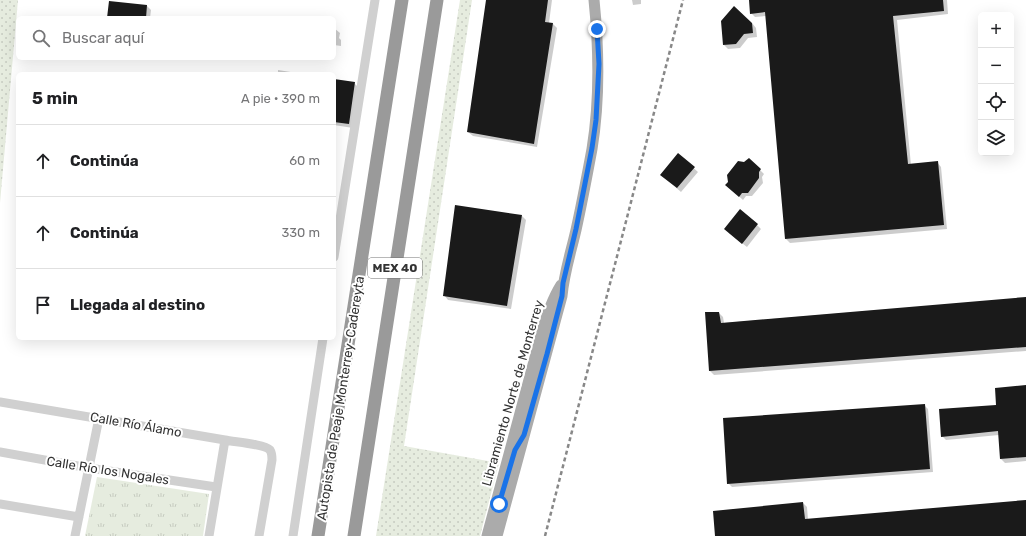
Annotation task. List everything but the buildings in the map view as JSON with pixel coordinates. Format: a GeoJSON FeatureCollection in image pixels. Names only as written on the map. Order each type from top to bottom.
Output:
{"type":"FeatureCollection","features":[{"type":"Feature","properties":{"kind":"highway","name":"Autopista de Peaje Monterrey-Cadereyta"},"geometry":{"type":"LineString","coordinates":[[318,536],[402,0]]}},
{"type":"Feature","properties":{"kind":"highway","name":"MEX 40"},"geometry":{"type":"LineString","coordinates":[[354,536],[437,0]]}},
{"type":"Feature","properties":{"kind":"main road","name":"Libramiento Norte de Monterrey"},"geometry":{"type":"LineString","coordinates":[[497,536],[562,296],[563,283],[578,222],[592,148],[596,120],[599,64],[594,0]]}},
{"type":"Feature","properties":{"kind":"main road","name":"Libramiento Norte de Monterrey"},"geometry":{"type":"LineString","coordinates":[[487,536],[534,358],[550,305],[563,283]]}},
{"type":"Feature","properties":{"kind":"main road"},"geometry":{"type":"LineString","coordinates":[[492,518],[501,496],[515,450],[524,435],[524,422],[534,358]]}},
{"type":"Feature","properties":{"kind":"street"},"geometry":{"type":"LineString","coordinates":[[336,244],[375,0]]}},
{"type":"Feature","properties":{"kind":"street"},"geometry":{"type":"LineString","coordinates":[[293,536],[323,340]]}},
{"type":"Feature","properties":{"kind":"street","name":"Calle Río Álamo"},"geometry":{"type":"LineString","coordinates":[[0,402],[266,448],[271,452],[272,460],[259,536]]}},
{"type":"Feature","properties":{"kind":"street"},"geometry":{"type":"LineString","coordinates":[[75,536],[99,418]]}},
{"type":"Feature","properties":{"kind":"street"},"geometry":{"type":"LineString","coordinates":[[208,536],[225,440]]}},
{"type":"Feature","properties":{"kind":"street","name":"Calle Río los Nogales"},"geometry":{"type":"LineString","coordinates":[[0,452],[89,468],[216,487]]}},
{"type":"Feature","properties":{"kind":"street"},"geometry":{"type":"LineString","coordinates":[[0,504],[79,517]]}},
{"type":"Feature","properties":{"kind":"green space"},"geometry":{"type":"Polygon","coordinates":[[[0,0],[18,0],[16,16],[0,203],[0,0]]]}},
{"type":"Feature","properties":{"kind":"green space"},"geometry":{"type":"Polygon","coordinates":[[[460,0],[472,0],[404,446],[499,463],[480,536],[376,536],[460,0]]]}},
{"type":"Feature","properties":{"kind":"green space"},"geometry":{"type":"Polygon","coordinates":[[[97,477],[209,494],[203,536],[85,536],[97,477]]]}},
{"type":"Feature","properties":{"kind":"railway"},"geometry":{"type":"LineString","coordinates":[[545,536],[683,0]]}},
{"type":"Feature","properties":{"kind":"route"},"geometry":{"type":"LineString","coordinates":[[499,504],[515,450],[524,435],[547,354],[562,296],[563,283],[576,229],[596,120],[599,64],[597,29]]}}]}
